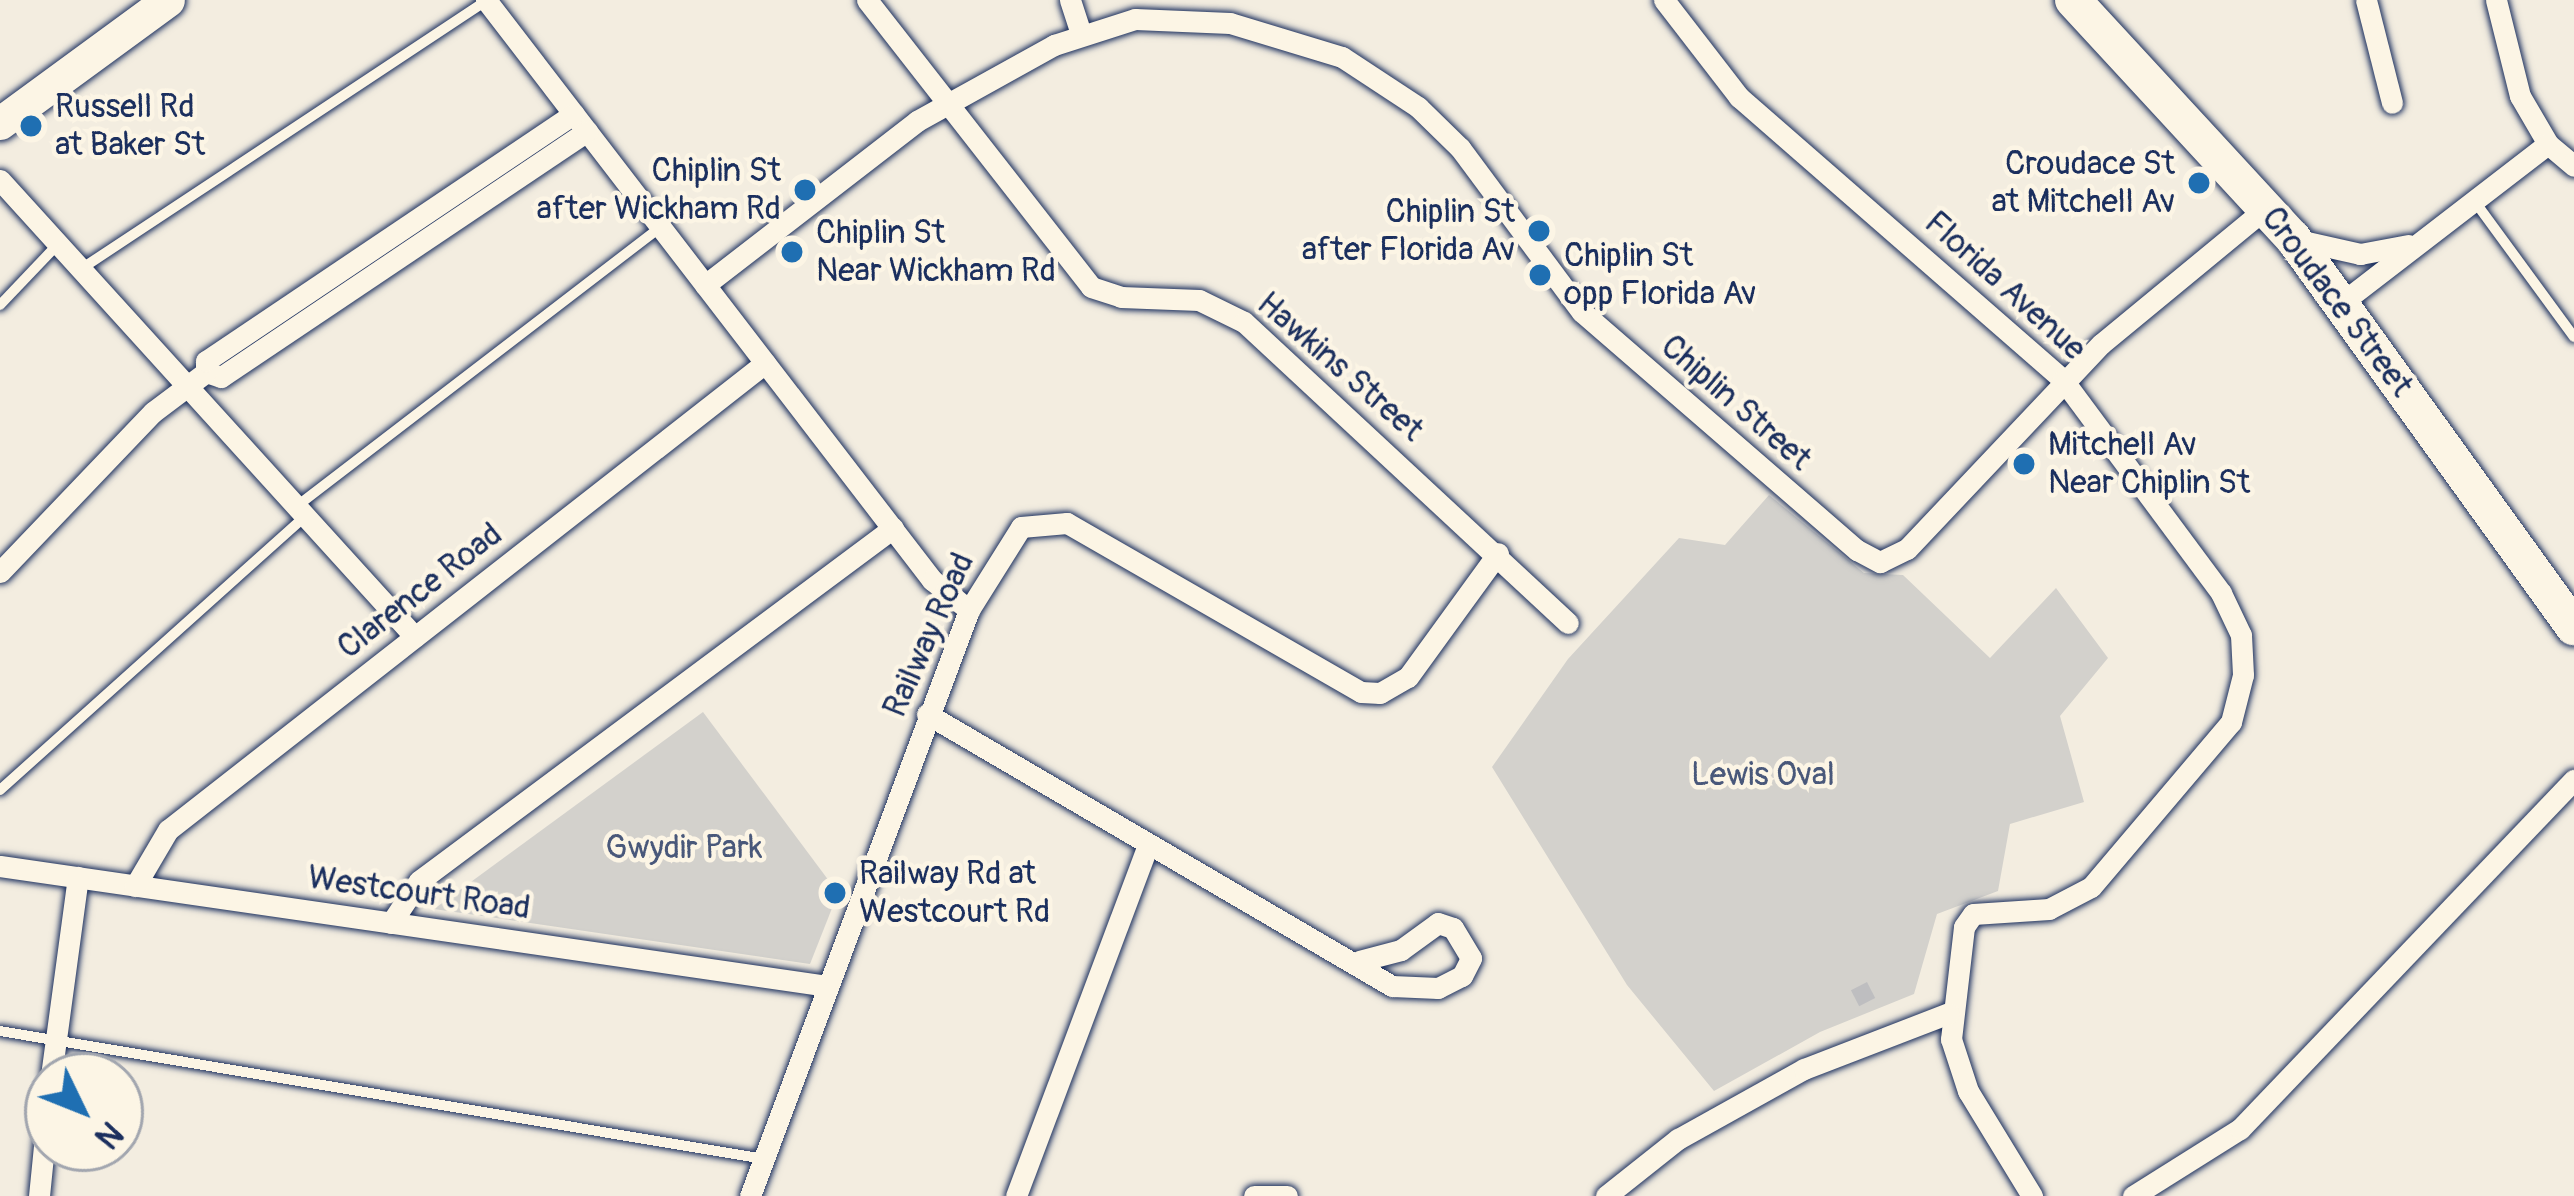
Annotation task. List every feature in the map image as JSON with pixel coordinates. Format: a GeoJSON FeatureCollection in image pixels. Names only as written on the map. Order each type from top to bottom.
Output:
{"type":"FeatureCollection","features":[{"type":"Feature","properties":{"kind":"highway","name":"Croudace Street"},"geometry":{"type":"LineString","coordinates":[[2073,0],[2293,238],[2574,627]]}},
{"type":"Feature","properties":{"kind":"main road"},"geometry":{"type":"LineString","coordinates":[[0,123],[168,0]]}},
{"type":"Feature","properties":{"kind":"street"},"geometry":{"type":"LineString","coordinates":[[486,0],[941,590],[969,610]]}},
{"type":"Feature","properties":{"kind":"street","name":"Hawkins Street"},"geometry":{"type":"LineString","coordinates":[[866,0],[1090,287],[1121,297],[1198,300],[1244,322],[1568,622]]}},
{"type":"Feature","properties":{"kind":"street"},"geometry":{"type":"LineString","coordinates":[[1070,0],[1081,34]]}},
{"type":"Feature","properties":{"kind":"street","name":"Florida Avenue"},"geometry":{"type":"LineString","coordinates":[[1664,0],[1739,97],[2063,380],[2232,613],[2245,653],[2239,700],[2212,747],[2079,897],[2049,909],[1973,914],[1959,944],[1948,1013]]}},
{"type":"Feature","properties":{"kind":"street"},"geometry":{"type":"LineString","coordinates":[[2366,0],[2392,103]]}},
{"type":"Feature","properties":{"kind":"street"},"geometry":{"type":"LineString","coordinates":[[2496,0],[2520,96],[2548,144],[2574,166]]}},
{"type":"Feature","properties":{"kind":"street","name":"Chiplin Street"},"geometry":{"type":"LineString","coordinates":[[705,285],[946,103],[1081,34],[1135,19],[1232,11],[1310,43],[1405,96],[1460,148],[1558,288],[1613,341],[1866,557],[1888,561],[1907,549],[2063,380]]}},
{"type":"Feature","properties":{"kind":"street"},"geometry":{"type":"LineString","coordinates":[[0,572],[186,386],[206,372],[221,377],[580,122]]}},
{"type":"Feature","properties":{"kind":"street"},"geometry":{"type":"LineString","coordinates":[[2341,304],[2395,264],[2408,244],[2548,144]]}},
{"type":"Feature","properties":{"kind":"street"},"geometry":{"type":"LineString","coordinates":[[0,180],[415,637]]}},
{"type":"Feature","properties":{"kind":"street"},"geometry":{"type":"LineString","coordinates":[[2063,380],[2267,207]]}},
{"type":"Feature","properties":{"kind":"street"},"geometry":{"type":"LineString","coordinates":[[2293,238],[2360,254],[2408,244]]}},
{"type":"Feature","properties":{"kind":"street","name":"Clarence Road"},"geometry":{"type":"LineString","coordinates":[[135,886],[168,830],[765,363]]}},
{"type":"Feature","properties":{"kind":"street","name":"Railway Road"},"geometry":{"type":"LineString","coordinates":[[751,1196],[927,714],[969,610],[1021,527],[1054,519],[1361,692],[1380,693],[1408,677],[1498,553]]}},
{"type":"Feature","properties":{"kind":"street"},"geometry":{"type":"LineString","coordinates":[[392,922],[419,881],[893,529]]}},
{"type":"Feature","properties":{"kind":"street"},"geometry":{"type":"LineString","coordinates":[[927,714],[1359,961],[1392,986],[1422,991],[1462,976],[1471,958],[1454,928],[1438,923],[1401,950],[1359,961]]}},
{"type":"Feature","properties":{"kind":"street"},"geometry":{"type":"LineString","coordinates":[[2133,1196],[2240,1129],[2574,780]]}},
{"type":"Feature","properties":{"kind":"street"},"geometry":{"type":"LineString","coordinates":[[1016,1196],[1148,844]]}},
{"type":"Feature","properties":{"kind":"street","name":"Westcourt Road"},"geometry":{"type":"LineString","coordinates":[[0,866],[828,986]]}},
{"type":"Feature","properties":{"kind":"street"},"geometry":{"type":"LineString","coordinates":[[53,1052],[78,877]]}},
{"type":"Feature","properties":{"kind":"street"},"geometry":{"type":"LineString","coordinates":[[1606,1196],[1678,1139],[1804,1070],[1948,1013],[1968,1091],[2032,1196]]}},
{"type":"Feature","properties":{"kind":"street"},"geometry":{"type":"LineString","coordinates":[[1255,1196],[1287,1196]]}},
{"type":"Feature","properties":{"kind":"lane"},"geometry":{"type":"LineString","coordinates":[[81,269],[486,0]]}},
{"type":"Feature","properties":{"kind":"lane"},"geometry":{"type":"LineString","coordinates":[[2472,197],[2574,337]]}},
{"type":"Feature","properties":{"kind":"lane"},"geometry":{"type":"LineString","coordinates":[[0,790],[301,511],[660,227]]}},
{"type":"Feature","properties":{"kind":"lane"},"geometry":{"type":"LineString","coordinates":[[0,305],[58,244]]}},
{"type":"Feature","properties":{"kind":"lane"},"geometry":{"type":"LineString","coordinates":[[0,1030],[55,1034],[764,1159]]}},
{"type":"Feature","properties":{"kind":"green space","name":"Lewis Oval"},"geometry":{"type":"Polygon","coordinates":[[[1769,495],[1864,573],[1903,575],[1990,658],[2056,588],[2108,658],[2060,716],[2084,802],[2010,824],[1998,891],[1937,914],[1914,994],[1820,1032],[1714,1091],[1627,985],[1492,767],[1568,659],[1679,538],[1725,545],[1769,495]]]}},
{"type":"Feature","properties":{"kind":"green space","name":"Gwydir Park"},"geometry":{"type":"Polygon","coordinates":[[[703,712],[838,893],[810,964],[434,909],[703,712]]]}},
{"type":"Feature","properties":{"kind":"building"},"geometry":{"type":"Polygon","coordinates":[[[1867,982],[1875,998],[1859,1006],[1851,990],[1867,982]]]}},
{"type":"Feature","properties":{"kind":"place","name":"Russell Rd at Baker St"},"geometry":{"type":"Point","coordinates":[31,126]}},
{"type":"Feature","properties":{"kind":"place","name":"Croudace St at Mitchell Av"},"geometry":{"type":"Point","coordinates":[2199,183]}},
{"type":"Feature","properties":{"kind":"place","name":"Chiplin St after Wickham Rd"},"geometry":{"type":"Point","coordinates":[805,190]}},
{"type":"Feature","properties":{"kind":"place","name":"Chiplin St after Florida Av"},"geometry":{"type":"Point","coordinates":[1539,231]}},
{"type":"Feature","properties":{"kind":"place","name":"Chiplin St Near Wickham Rd"},"geometry":{"type":"Point","coordinates":[792,252]}},
{"type":"Feature","properties":{"kind":"place","name":"Chiplin St opp Florida Av"},"geometry":{"type":"Point","coordinates":[1540,275]}},
{"type":"Feature","properties":{"kind":"place","name":"Mitchell Av Near Chiplin St"},"geometry":{"type":"Point","coordinates":[2024,464]}},
{"type":"Feature","properties":{"kind":"place","name":"Railway Rd at Westcourt Rd"},"geometry":{"type":"Point","coordinates":[835,893]}}]}
